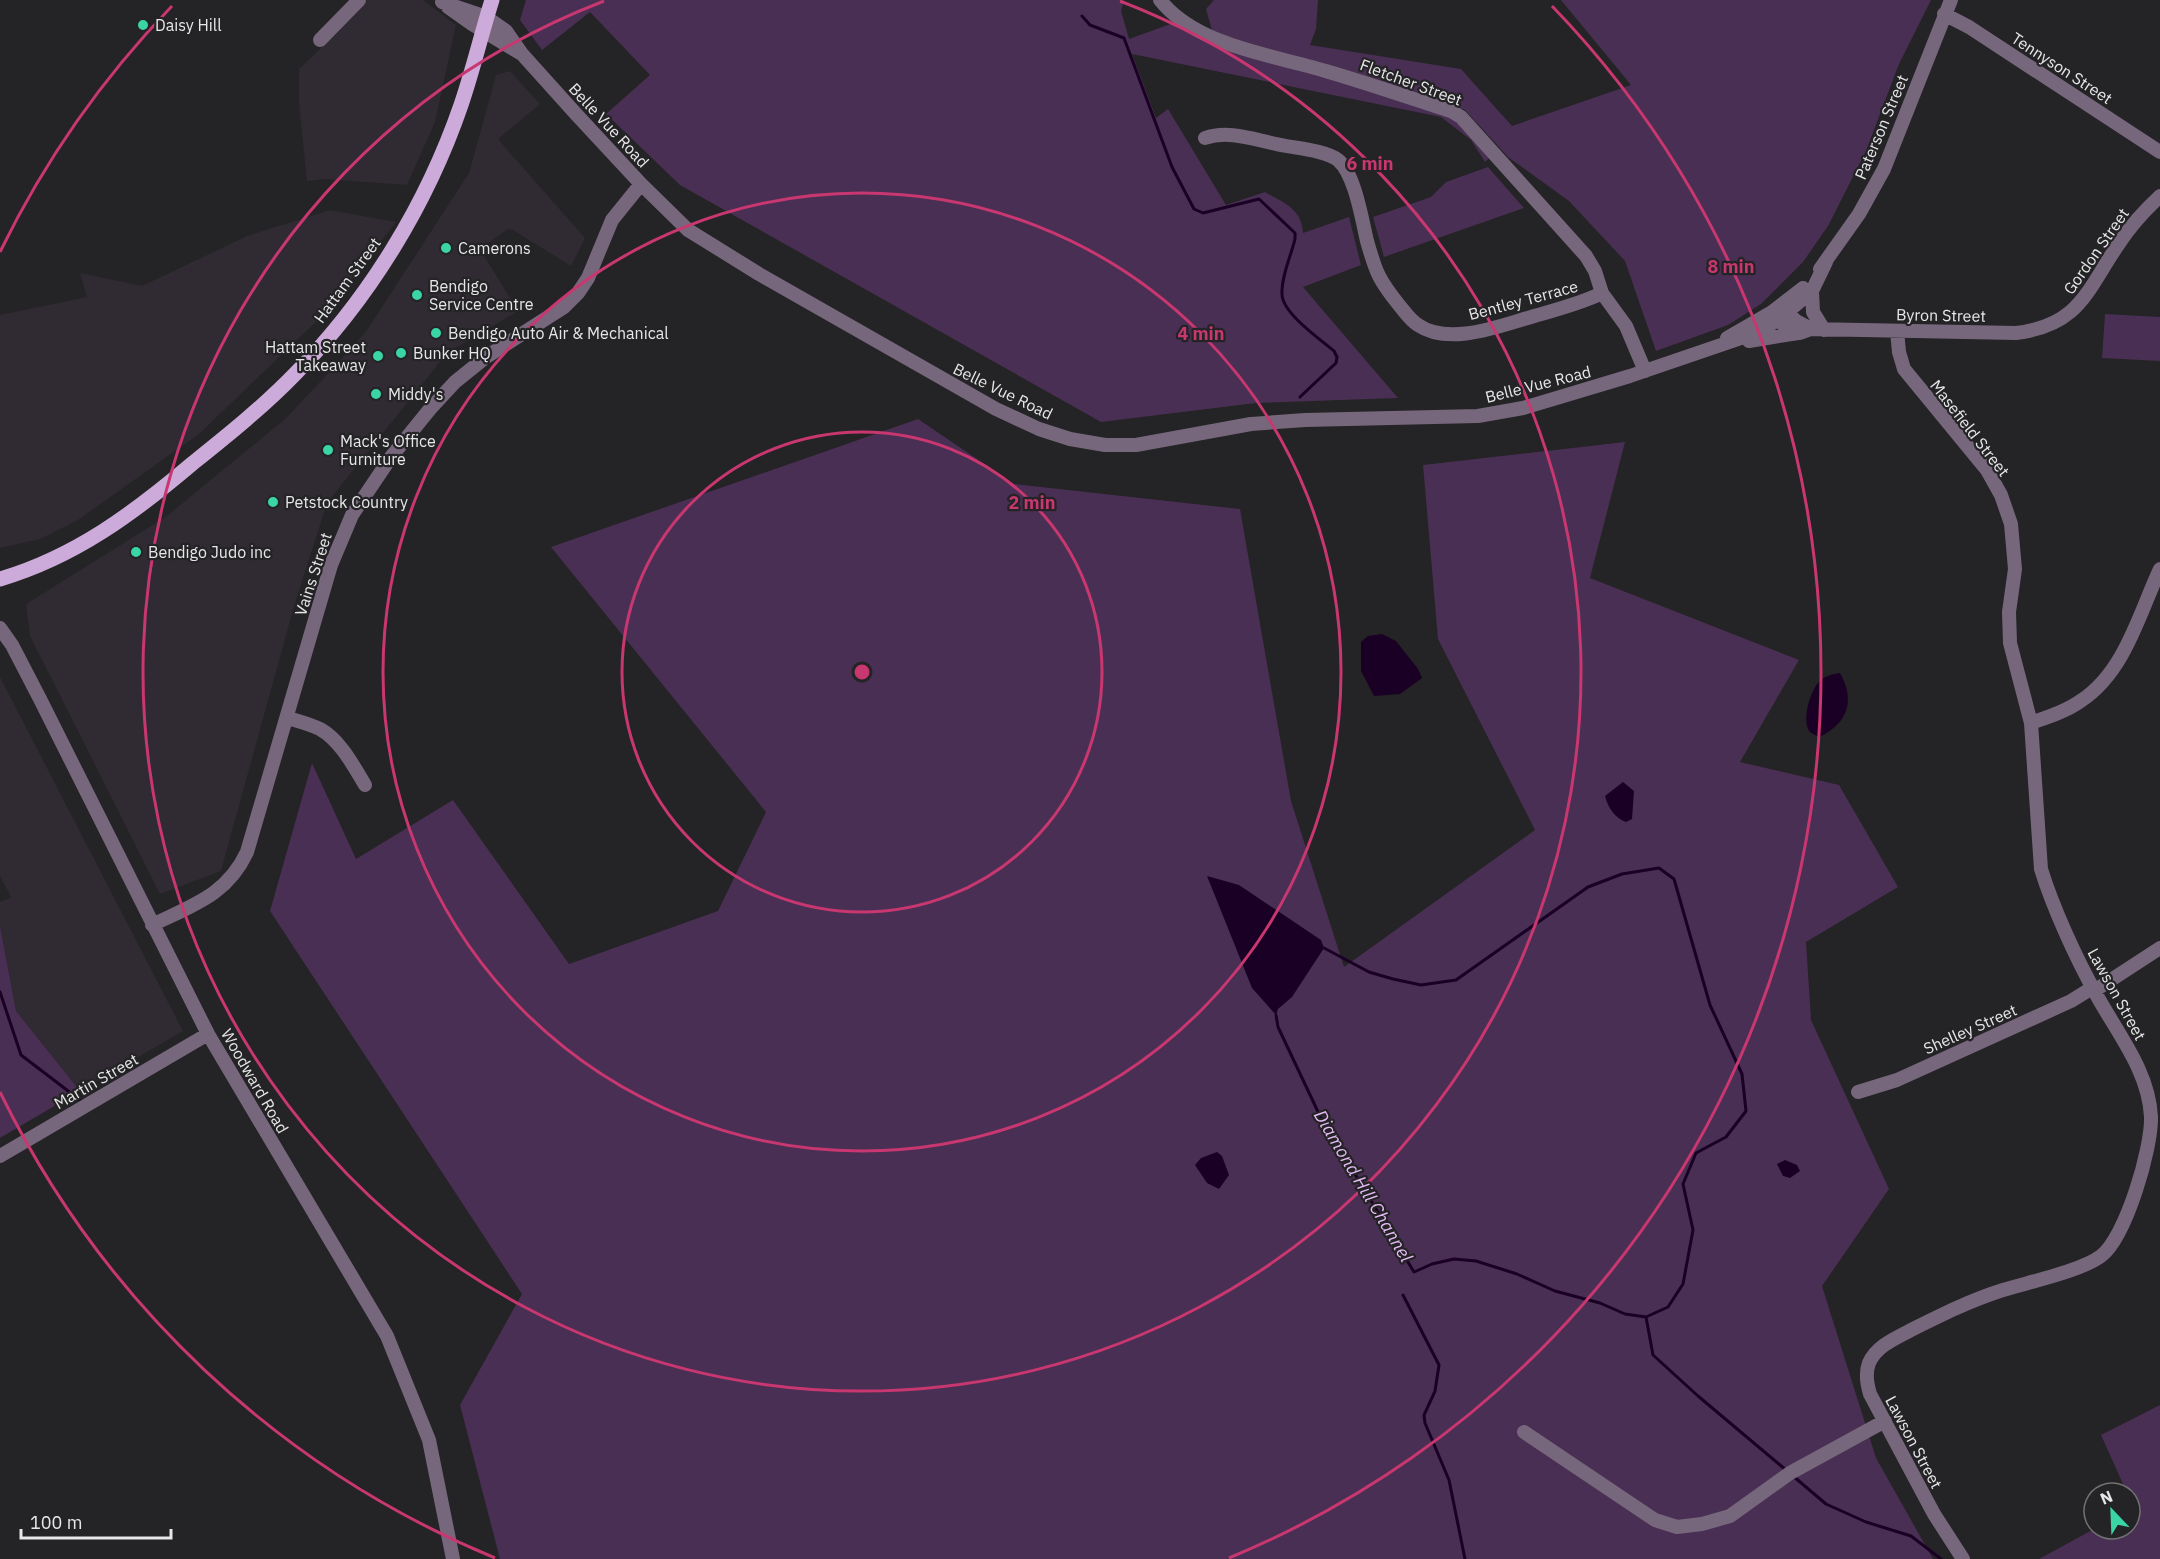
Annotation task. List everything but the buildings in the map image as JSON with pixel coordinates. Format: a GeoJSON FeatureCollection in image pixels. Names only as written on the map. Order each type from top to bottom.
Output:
{"type":"FeatureCollection","features":[{"type":"Feature","properties":{"kind":"main road","name":"Hattam Street"},"geometry":{"type":"LineString","coordinates":[[0,579],[42,565],[75,550],[125,518],[270,398],[314,353],[371,280],[424,192],[460,106],[492,0]]}},
{"type":"Feature","properties":{"kind":"street"},"geometry":{"type":"LineString","coordinates":[[320,40],[359,0]]}},
{"type":"Feature","properties":{"kind":"street","name":"Fletcher Street"},"geometry":{"type":"LineString","coordinates":[[1160,0],[1178,18],[1216,39],[1349,78],[1451,111],[1461,117],[1586,256],[1595,271],[1602,293],[1626,326],[1645,371]]}},
{"type":"Feature","properties":{"kind":"street","name":"Paterson Street"},"geometry":{"type":"LineString","coordinates":[[1779,312],[1826,262],[1859,214],[1884,169],[1951,0]]}},
{"type":"Feature","properties":{"kind":"street","name":"Belle Vue Road"},"geometry":{"type":"LineString","coordinates":[[440,1],[512,37],[522,54],[641,184],[688,230],[759,274],[996,409],[1039,429],[1070,439],[1105,445],[1136,445],[1251,424],[1305,420],[1497,414],[1559,399],[1716,345],[1736,341],[1769,327],[1779,312]]}},
{"type":"Feature","properties":{"kind":"street","name":"Tennyson Street"},"geometry":{"type":"LineString","coordinates":[[1944,14],[1969,27],[2160,152]]}},
{"type":"Feature","properties":{"kind":"street","name":"Bentley Terrace"},"geometry":{"type":"LineString","coordinates":[[1204,138],[1215,135],[1235,135],[1323,154],[1338,161],[1350,180],[1380,281],[1411,319],[1428,330],[1439,333],[1485,331],[1584,301],[1602,293]]}},
{"type":"Feature","properties":{"kind":"street","name":"Vains Street"},"geometry":{"type":"LineString","coordinates":[[152,925],[216,892],[234,876],[242,865],[288,718],[331,565],[343,534],[364,495],[396,450],[455,382],[486,357],[572,300],[588,278],[612,219],[641,184]]}},
{"type":"Feature","properties":{"kind":"street","name":"Gordon Street"},"geometry":{"type":"LineString","coordinates":[[2056,323],[2072,311],[2087,295],[2120,242],[2160,196]]}},
{"type":"Feature","properties":{"kind":"street","name":"Belle Vue Road"},"geometry":{"type":"LineString","coordinates":[[1716,345],[1736,332],[1779,312],[1812,291],[1826,262]]}},
{"type":"Feature","properties":{"kind":"street"},"geometry":{"type":"LineString","coordinates":[[1779,312],[1812,331],[1812,291]]}},
{"type":"Feature","properties":{"kind":"street","name":"Byron Street"},"geometry":{"type":"LineString","coordinates":[[1736,341],[1812,331],[2016,333],[2056,323]]}},
{"type":"Feature","properties":{"kind":"street","name":"Masefield Street"},"geometry":{"type":"LineString","coordinates":[[1897,331],[1899,352],[1909,376],[1987,470],[2007,510],[2014,539],[2015,555],[2009,612],[2010,643],[2031,723]]}},
{"type":"Feature","properties":{"kind":"street"},"geometry":{"type":"LineString","coordinates":[[2031,723],[2082,701],[2105,679],[2124,651],[2160,569]]}},
{"type":"Feature","properties":{"kind":"street","name":"Woodward Road"},"geometry":{"type":"LineString","coordinates":[[0,628],[12,645],[40,699],[208,1034],[390,1342],[429,1440],[453,1559]]}},
{"type":"Feature","properties":{"kind":"street"},"geometry":{"type":"LineString","coordinates":[[288,718],[314,726],[332,738],[352,763],[365,785]]}},
{"type":"Feature","properties":{"kind":"street","name":"Lawson Street"},"geometry":{"type":"LineString","coordinates":[[1963,1559],[1934,1514],[1870,1394],[1866,1377],[1869,1364],[1883,1346],[1973,1301],[2090,1262],[2101,1256],[2118,1237],[2128,1215],[2148,1145],[2151,1120],[2144,1080],[2093,990],[2041,869],[2031,723]]}},
{"type":"Feature","properties":{"kind":"street","name":"Shelley Street"},"geometry":{"type":"LineString","coordinates":[[1858,1092],[1897,1080],[2071,1002],[2160,948]]}},
{"type":"Feature","properties":{"kind":"street","name":"Martin Street"},"geometry":{"type":"LineString","coordinates":[[0,1156],[208,1034]]}},
{"type":"Feature","properties":{"kind":"street"},"geometry":{"type":"LineString","coordinates":[[1524,1432],[1655,1520],[1677,1527],[1702,1524],[1730,1516],[1790,1473],[1885,1421]]}},
{"type":"Feature","properties":{"kind":"shaded area"},"geometry":{"type":"Polygon","coordinates":[[[367,0],[423,0],[456,25],[435,122],[407,185],[325,179],[307,181],[299,104],[299,69],[367,0]]]}},
{"type":"Feature","properties":{"kind":"shaded area"},"geometry":{"type":"Polygon","coordinates":[[[526,0],[1124,0],[1121,11],[1129,39],[1176,22],[1448,113],[1490,157],[1485,162],[1471,140],[1441,117],[1132,54],[1156,118],[1168,109],[1226,205],[1265,192],[1296,212],[1303,233],[1349,217],[1361,265],[1303,287],[1398,398],[1256,403],[1101,422],[680,185],[606,114],[650,75],[590,12],[542,50],[520,20],[526,0]]]}},
{"type":"Feature","properties":{"kind":"shaded area"},"geometry":{"type":"Polygon","coordinates":[[[1214,0],[1318,0],[1316,29],[1310,45],[1461,69],[1512,126],[1631,85],[1561,0],[1931,0],[1899,64],[1866,151],[1828,226],[1803,262],[1761,304],[1728,325],[1656,351],[1625,261],[1569,201],[1508,157],[1465,110],[1413,92],[1213,34],[1206,9],[1214,0]]]}},
{"type":"Feature","properties":{"kind":"shaded area"},"geometry":{"type":"Polygon","coordinates":[[[510,71],[540,104],[498,139],[585,238],[571,266],[508,229],[480,249],[518,311],[447,353],[327,503],[293,610],[221,871],[160,894],[30,636],[26,604],[167,516],[285,419],[337,364],[367,330],[469,173],[496,75],[510,71]]]}},
{"type":"Feature","properties":{"kind":"shaded area"},"geometry":{"type":"Polygon","coordinates":[[[1488,167],[1524,208],[1384,257],[1373,217],[1431,197],[1446,182],[1488,167]]]}},
{"type":"Feature","properties":{"kind":"shaded area"},"geometry":{"type":"Polygon","coordinates":[[[330,210],[396,222],[325,313],[199,434],[78,520],[40,539],[0,548],[0,315],[87,297],[80,273],[142,286],[247,236],[330,210]]]}},
{"type":"Feature","properties":{"kind":"shaded area"},"geometry":{"type":"Polygon","coordinates":[[[2105,314],[2160,317],[2160,361],[2102,358],[2105,314]]]}},
{"type":"Feature","properties":{"kind":"shaded area"},"geometry":{"type":"Polygon","coordinates":[[[918,419],[1014,484],[1240,509],[1291,801],[1344,967],[1535,830],[1438,639],[1423,465],[1625,442],[1590,578],[1799,660],[1740,762],[1839,785],[1898,887],[1806,942],[1811,1020],[1889,1189],[1822,1286],[1876,1458],[1933,1559],[500,1559],[460,1405],[522,1294],[270,911],[312,763],[356,859],[453,800],[569,964],[718,911],[766,812],[551,547],[918,419]]]}},
{"type":"Feature","properties":{"kind":"shaded area"},"geometry":{"type":"Polygon","coordinates":[[[1382,634],[1396,641],[1418,669],[1422,678],[1400,694],[1374,696],[1361,671],[1361,642],[1368,636],[1382,634]]]}},
{"type":"Feature","properties":{"kind":"shaded area"},"geometry":{"type":"Polygon","coordinates":[[[1840,673],[1847,693],[1846,711],[1829,732],[1819,737],[1811,733],[1807,727],[1810,699],[1821,680],[1840,673]]]}},
{"type":"Feature","properties":{"kind":"shaded area"},"geometry":{"type":"Polygon","coordinates":[[[0,677],[183,1031],[80,1091],[16,1011],[0,926],[0,902],[11,897],[0,876],[0,677]]]}},
{"type":"Feature","properties":{"kind":"shaded area"},"geometry":{"type":"Polygon","coordinates":[[[1623,782],[1634,791],[1632,819],[1626,822],[1612,812],[1605,796],[1623,782]]]}},
{"type":"Feature","properties":{"kind":"shaded area"},"geometry":{"type":"Polygon","coordinates":[[[1207,876],[1239,885],[1321,940],[1324,948],[1292,997],[1278,1009],[1276,1015],[1252,988],[1207,876]]]}},
{"type":"Feature","properties":{"kind":"shaded area"},"geometry":{"type":"Polygon","coordinates":[[[0,926],[16,1011],[80,1091],[0,1138],[0,926]]]}},
{"type":"Feature","properties":{"kind":"shaded area"},"geometry":{"type":"Polygon","coordinates":[[[1217,1152],[1222,1156],[1229,1175],[1219,1189],[1207,1183],[1195,1165],[1201,1158],[1217,1152]]]}},
{"type":"Feature","properties":{"kind":"shaded area"},"geometry":{"type":"Polygon","coordinates":[[[1785,1160],[1797,1165],[1800,1171],[1790,1178],[1783,1176],[1777,1164],[1785,1160]]]}},
{"type":"Feature","properties":{"kind":"shaded area"},"geometry":{"type":"Polygon","coordinates":[[[2160,1405],[2160,1559],[2039,1559],[2082,1536],[2082,1541],[2142,1541],[2142,1481],[2122,1481],[2101,1435],[2160,1405]]]}},
{"type":"Feature","properties":{"kind":"waterway"},"geometry":{"type":"LineString","coordinates":[[1082,16],[1090,25],[1124,38],[1172,167],[1194,209],[1203,213],[1259,199],[1295,233],[1283,281],[1284,301],[1295,317],[1334,351],[1337,357],[1336,363],[1300,397]]}},
{"type":"Feature","properties":{"kind":"waterway","name":"Diamond Hill Channel"},"geometry":{"type":"LineString","coordinates":[[1276,1015],[1278,1027],[1320,1116],[1414,1272],[1432,1264],[1454,1259],[1476,1261],[1517,1274],[1555,1291],[1600,1303],[1625,1314],[1646,1317],[1668,1307],[1683,1284],[1693,1230],[1683,1184],[1696,1153],[1726,1137],[1746,1111],[1742,1074],[1710,1005],[1674,879],[1659,868],[1622,874],[1588,887],[1456,980],[1421,985],[1393,979],[1369,972],[1324,948]]}},
{"type":"Feature","properties":{"kind":"waterway"},"geometry":{"type":"LineString","coordinates":[[0,992],[21,1055],[80,1100]]}},
{"type":"Feature","properties":{"kind":"waterway","name":"Diamond Hill Channel"},"geometry":{"type":"LineString","coordinates":[[1403,1295],[1439,1365],[1435,1391],[1424,1415],[1425,1423],[1449,1480],[1465,1559]]}},
{"type":"Feature","properties":{"kind":"waterway"},"geometry":{"type":"LineString","coordinates":[[1646,1317],[1653,1355],[1786,1470]]}},
{"type":"Feature","properties":{"kind":"waterway"},"geometry":{"type":"LineString","coordinates":[[1793,1476],[1826,1504],[1866,1522],[1911,1536],[1941,1559]]}},
{"type":"Feature","properties":{"kind":"place","name":"Daisy Hill"},"geometry":{"type":"Point","coordinates":[143,25]}},
{"type":"Feature","properties":{"kind":"place","name":"Camerons"},"geometry":{"type":"Point","coordinates":[446,248]}},
{"type":"Feature","properties":{"kind":"place","name":"Bendigo Service Centre"},"geometry":{"type":"Point","coordinates":[417,295]}},
{"type":"Feature","properties":{"kind":"place","name":"Bendigo Auto Air & Mechanical"},"geometry":{"type":"Point","coordinates":[436,333]}},
{"type":"Feature","properties":{"kind":"place","name":"Bunker HQ"},"geometry":{"type":"Point","coordinates":[401,353]}},
{"type":"Feature","properties":{"kind":"place","name":"Hattam Street Takeaway"},"geometry":{"type":"Point","coordinates":[378,356]}},
{"type":"Feature","properties":{"kind":"place","name":"Middy's"},"geometry":{"type":"Point","coordinates":[376,394]}},
{"type":"Feature","properties":{"kind":"place","name":"Mack's Office Furniture"},"geometry":{"type":"Point","coordinates":[328,450]}},
{"type":"Feature","properties":{"kind":"place","name":"Petstock Country"},"geometry":{"type":"Point","coordinates":[273,502]}},
{"type":"Feature","properties":{"kind":"place","name":"Bendigo Judo inc"},"geometry":{"type":"Point","coordinates":[136,552]}}]}
